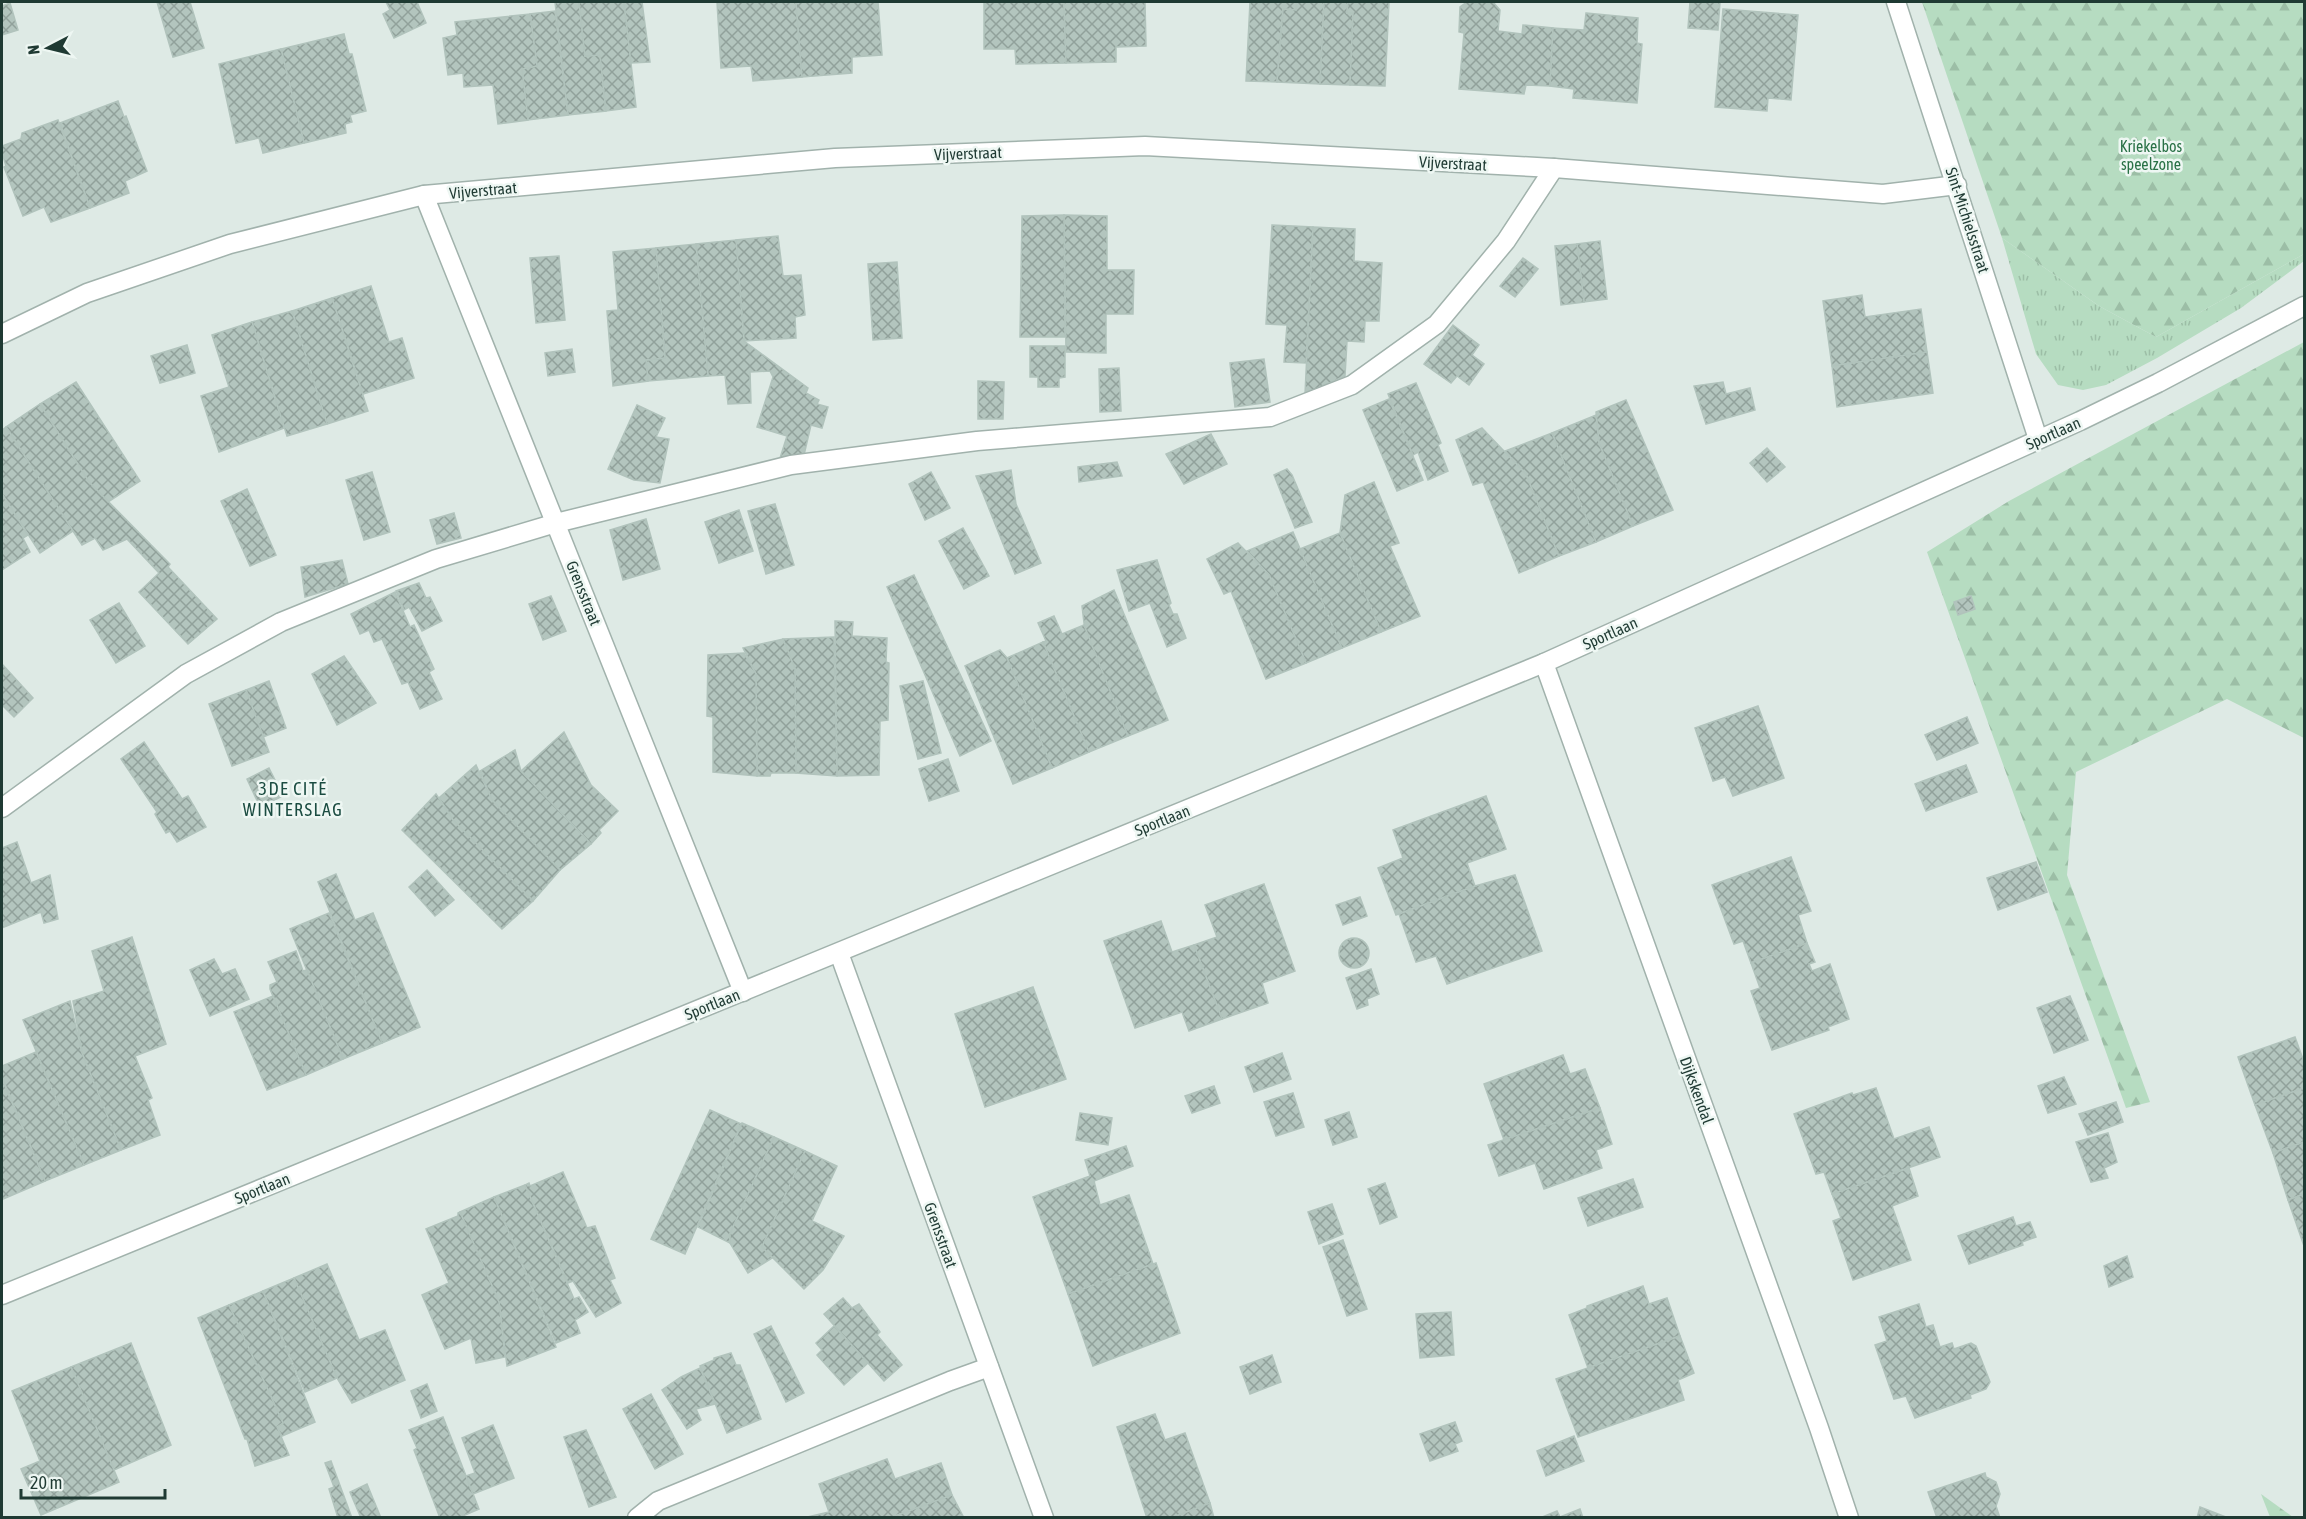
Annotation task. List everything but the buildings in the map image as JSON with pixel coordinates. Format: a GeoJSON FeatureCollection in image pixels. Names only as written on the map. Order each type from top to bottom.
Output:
{"type":"FeatureCollection","features":[{"type":"Feature","properties":{"kind":"street","name":"Sint-Michielsstraat"},"geometry":{"type":"LineString","coordinates":[[1896,2],[2038,439]]}},
{"type":"Feature","properties":{"kind":"street","name":"Vijverstraat"},"geometry":{"type":"LineString","coordinates":[[2,334],[87,293],[230,244],[424,195],[835,158],[1144,146],[1554,168],[1883,194],[1957,185]]}},
{"type":"Feature","properties":{"kind":"street"},"geometry":{"type":"LineString","coordinates":[[2,808],[186,674],[281,622],[436,559],[556,523],[791,465],[977,441],[1270,417],[1352,385],[1437,324],[1506,241],[1554,168]]}},
{"type":"Feature","properties":{"kind":"street","name":"Grensstraat"},"geometry":{"type":"LineString","coordinates":[[424,195],[743,992]]}},
{"type":"Feature","properties":{"kind":"street","name":"Sportlaan"},"geometry":{"type":"LineString","coordinates":[[2,1295],[1544,663],[2158,383],[2304,306]]}},
{"type":"Feature","properties":{"kind":"street","name":"Dijkskendal"},"geometry":{"type":"LineString","coordinates":[[1544,663],[1819,1428],[1849,1518]]}},
{"type":"Feature","properties":{"kind":"street","name":"Grensstraat"},"geometry":{"type":"LineString","coordinates":[[839,953],[1044,1518]]}},
{"type":"Feature","properties":{"kind":"street"},"geometry":{"type":"LineString","coordinates":[[637,1518],[658,1501],[939,1385],[989,1367]]}},
{"type":"Feature","properties":{"kind":"green space","name":"Kriekelbos speelzone"},"geometry":{"type":"Polygon","coordinates":[[[1922,2],[2304,2],[2304,254],[2156,337],[2099,306],[2002,238],[1922,2]]]}},
{"type":"Feature","properties":{"kind":"green space"},"geometry":{"type":"Polygon","coordinates":[[[2002,238],[2099,306],[2156,337],[2304,254],[2304,261],[2241,308],[2157,358],[2106,385],[2083,390],[2058,385],[2036,354],[2002,238]]]}},
{"type":"Feature","properties":{"kind":"green space"},"geometry":{"type":"Polygon","coordinates":[[[2304,342],[2304,738],[2227,699],[2076,772],[2067,875],[2150,1102],[2126,1108],[1927,552],[2009,501],[2304,342]]]}},
{"type":"Feature","properties":{"kind":"green space"},"geometry":{"type":"Polygon","coordinates":[[[2261,1494],[2293,1517],[2270,1517],[2261,1494]]]}},
{"type":"Feature","properties":{"kind":"district","name":"3DE CITÉ WINTERSLAG"},"geometry":{"type":"Point","coordinates":[293,799]}}]}
